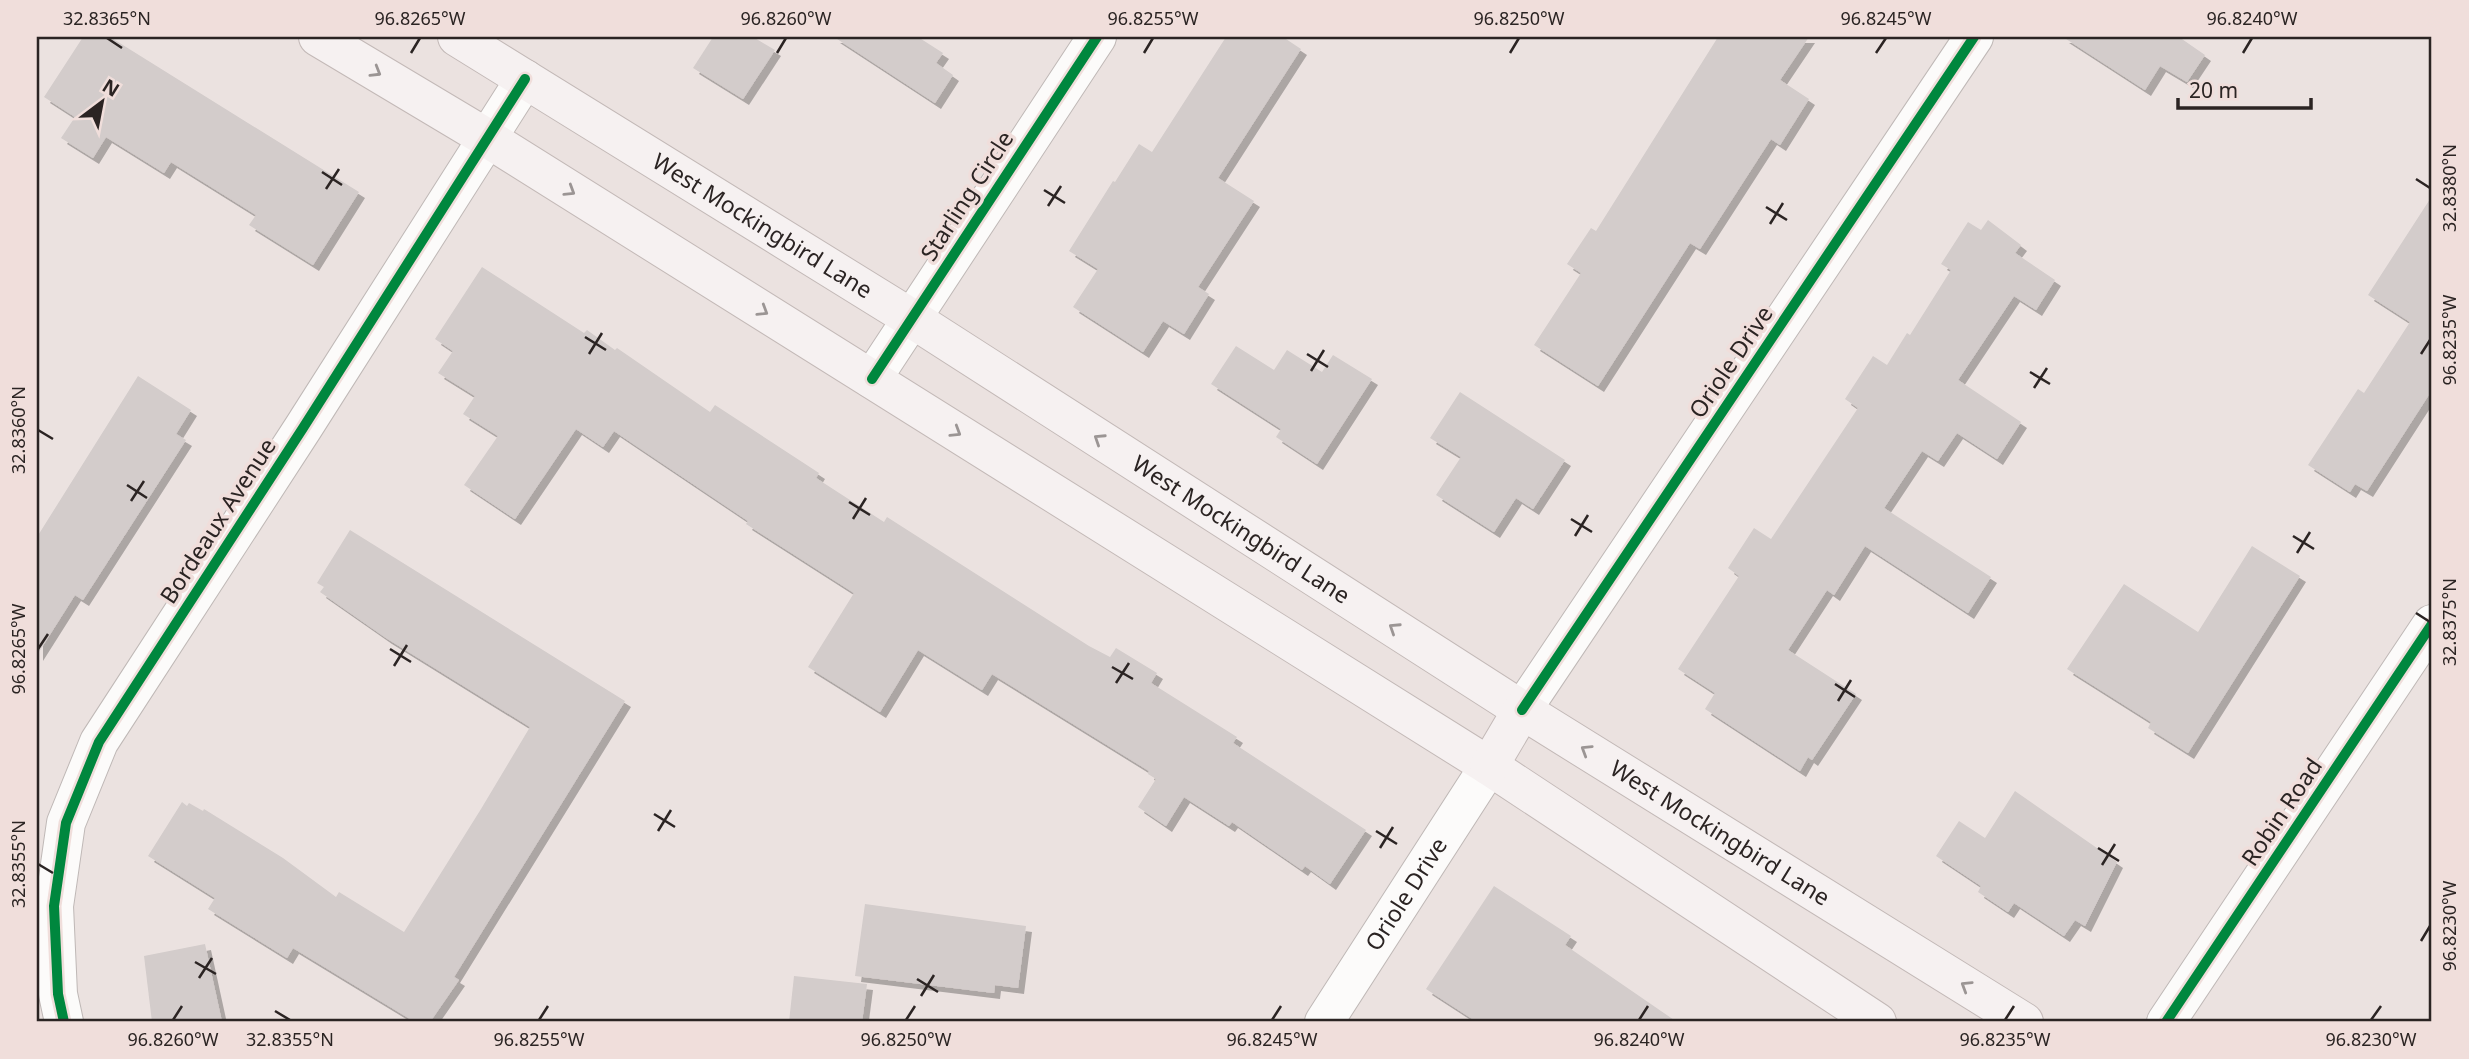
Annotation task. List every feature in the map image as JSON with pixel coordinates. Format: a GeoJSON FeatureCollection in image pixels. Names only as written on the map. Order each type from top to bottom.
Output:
{"type":"FeatureCollection","features":[{"type":"Feature","properties":{"kind":"main road"},"geometry":{"type":"LineString","coordinates":[[318,37],[486,138],[1489,766],[1877,1022]]}},
{"type":"Feature","properties":{"kind":"main road","name":"West Mockingbird Lane"},"geometry":{"type":"LineString","coordinates":[[457,37],[911,318],[1522,710],[2024,1022]]}},
{"type":"Feature","properties":{"kind":"main road"},"geometry":{"type":"LineString","coordinates":[[1489,766],[1522,710]]}},
{"type":"Feature","properties":{"kind":"street","name":"Starling Circle"},"geometry":{"type":"LineString","coordinates":[[872,379],[1097,37]]}},
{"type":"Feature","properties":{"kind":"street","name":"Oriole Drive"},"geometry":{"type":"LineString","coordinates":[[1522,710],[1974,37]]}},
{"type":"Feature","properties":{"kind":"street","name":"Bordeaux Avenue"},"geometry":{"type":"LineString","coordinates":[[64,1022],[58,994],[54,906],[66,823],[99,742],[303,428],[524,79]]}},
{"type":"Feature","properties":{"kind":"street","name":"Robin Road"},"geometry":{"type":"LineString","coordinates":[[2166,1022],[2432,624]]}},
{"type":"Feature","properties":{"kind":"street","name":"Oriole Drive"},"geometry":{"type":"LineString","coordinates":[[1324,1022],[1489,766]]}},
{"type":"Feature","properties":{"kind":"building"},"geometry":{"type":"Polygon","coordinates":[[[83,37],[110,37],[359,192],[313,265],[249,225],[256,215],[171,162],[164,173],[106,137],[93,158],[61,138],[75,117],[44,97],[83,37]]]}},
{"type":"Feature","properties":{"kind":"building"},"geometry":{"type":"Polygon","coordinates":[[[713,37],[753,37],[775,50],[743,99],[693,68],[713,37]]]}},
{"type":"Feature","properties":{"kind":"building"},"geometry":{"type":"Polygon","coordinates":[[[834,37],[918,37],[943,53],[936,63],[953,75],[935,103],[834,37]]]}},
{"type":"Feature","properties":{"kind":"building"},"geometry":{"type":"Polygon","coordinates":[[[1226,37],[1283,37],[1301,49],[1218,178],[1254,201],[1198,287],[1209,294],[1184,334],[1163,321],[1143,352],[1073,307],[1098,269],[1069,251],[1139,144],[1152,152],[1226,37]]]}},
{"type":"Feature","properties":{"kind":"building"},"geometry":{"type":"Polygon","coordinates":[[[1718,37],[1809,37],[1780,80],[1809,99],[1780,145],[1771,139],[1700,249],[1690,243],[1598,386],[1534,345],[1581,273],[1567,264],[1591,228],[1596,231],[1718,37]]]}},
{"type":"Feature","properties":{"kind":"building"},"geometry":{"type":"Polygon","coordinates":[[[2063,37],[2179,37],[2205,55],[2187,82],[2160,66],[2145,90],[2063,37]]]}},
{"type":"Feature","properties":{"kind":"building"},"geometry":{"type":"Polygon","coordinates":[[[2432,196],[2432,390],[2367,491],[2355,484],[2350,492],[2308,465],[2358,389],[2364,393],[2410,322],[2368,295],[2432,196]]]}},
{"type":"Feature","properties":{"kind":"building"},"geometry":{"type":"Polygon","coordinates":[[[1988,220],[2021,245],[2015,253],[2055,280],[2036,310],[2014,296],[1958,380],[2021,422],[1997,459],[1957,433],[1938,461],[1922,451],[1884,508],[1991,577],[1968,613],[1865,546],[1834,595],[1827,590],[1788,650],[1856,694],[1812,760],[1808,757],[1800,771],[1705,709],[1715,693],[1678,669],[1739,576],[1728,568],[1754,528],[1771,539],[1858,408],[1845,399],[1873,356],[1887,365],[1907,333],[1910,335],[1951,270],[1941,264],[1968,222],[1981,230],[1988,220]]]}},
{"type":"Feature","properties":{"kind":"building"},"geometry":{"type":"Polygon","coordinates":[[[482,267],[584,333],[587,330],[615,350],[617,348],[710,412],[715,405],[819,473],[816,478],[884,522],[887,517],[1089,646],[1110,657],[1116,648],[1157,673],[1151,683],[1237,737],[1233,743],[1366,830],[1330,884],[1305,866],[1302,870],[1232,822],[1229,826],[1184,797],[1166,826],[1138,807],[1156,779],[1148,774],[1149,771],[992,674],[982,690],[918,650],[880,712],[808,667],[854,593],[746,524],[748,521],[614,431],[603,447],[576,429],[515,519],[464,485],[498,436],[463,414],[475,396],[438,373],[453,351],[435,339],[482,267]]]}},
{"type":"Feature","properties":{"kind":"building"},"geometry":{"type":"Polygon","coordinates":[[[1236,346],[1274,370],[1287,350],[1322,372],[1333,355],[1372,379],[1317,464],[1276,437],[1281,429],[1211,384],[1236,346]]]}},
{"type":"Feature","properties":{"kind":"building"},"geometry":{"type":"Polygon","coordinates":[[[138,376],[191,410],[176,434],[186,440],[83,600],[75,595],[37,655],[37,537],[138,376]]]}},
{"type":"Feature","properties":{"kind":"building"},"geometry":{"type":"Polygon","coordinates":[[[1460,392],[1565,460],[1533,509],[1516,498],[1494,532],[1436,495],[1461,457],[1430,438],[1460,392]]]}},
{"type":"Feature","properties":{"kind":"building"},"geometry":{"type":"Polygon","coordinates":[[[350,530],[625,701],[454,977],[459,980],[430,1022],[415,1022],[293,948],[287,958],[208,909],[215,898],[148,856],[182,802],[187,806],[189,803],[203,811],[204,809],[283,858],[336,897],[339,892],[404,932],[481,809],[530,727],[386,638],[320,592],[324,587],[317,583],[350,530]]]}},
{"type":"Feature","properties":{"kind":"building"},"geometry":{"type":"Polygon","coordinates":[[[2252,546],[2300,576],[2188,753],[2148,728],[2151,722],[2067,669],[2124,584],[2198,632],[2252,546]]]}},
{"type":"Feature","properties":{"kind":"building"},"geometry":{"type":"Polygon","coordinates":[[[2015,791],[2117,862],[2085,926],[2075,920],[2064,936],[2014,903],[2008,912],[1978,892],[1981,886],[1936,856],[1959,821],[1985,838],[2015,791]]]}},
{"type":"Feature","properties":{"kind":"building"},"geometry":{"type":"Polygon","coordinates":[[[1494,886],[1571,936],[1565,945],[1677,1022],[1477,1022],[1426,989],[1494,886]]]}},
{"type":"Feature","properties":{"kind":"building"},"geometry":{"type":"Polygon","coordinates":[[[865,904],[1026,926],[1018,988],[995,985],[994,993],[855,976],[865,904]]]}},
{"type":"Feature","properties":{"kind":"building"},"geometry":{"type":"Polygon","coordinates":[[[205,944],[222,1022],[152,1022],[144,956],[205,944]]]}},
{"type":"Feature","properties":{"kind":"building"},"geometry":{"type":"Polygon","coordinates":[[[794,976],[867,984],[862,1022],[789,1022],[794,976]]]}},
{"type":"Feature","properties":{"kind":"cycle path"},"geometry":{"type":"LineString","coordinates":[[872,379],[1097,37]]}},
{"type":"Feature","properties":{"kind":"cycle path"},"geometry":{"type":"LineString","coordinates":[[1522,710],[1974,37]]}},
{"type":"Feature","properties":{"kind":"cycle path"},"geometry":{"type":"LineString","coordinates":[[64,1022],[58,994],[54,906],[66,823],[99,742],[525,79]]}},
{"type":"Feature","properties":{"kind":"cycle path"},"geometry":{"type":"LineString","coordinates":[[2166,1022],[2432,624]]}}]}
